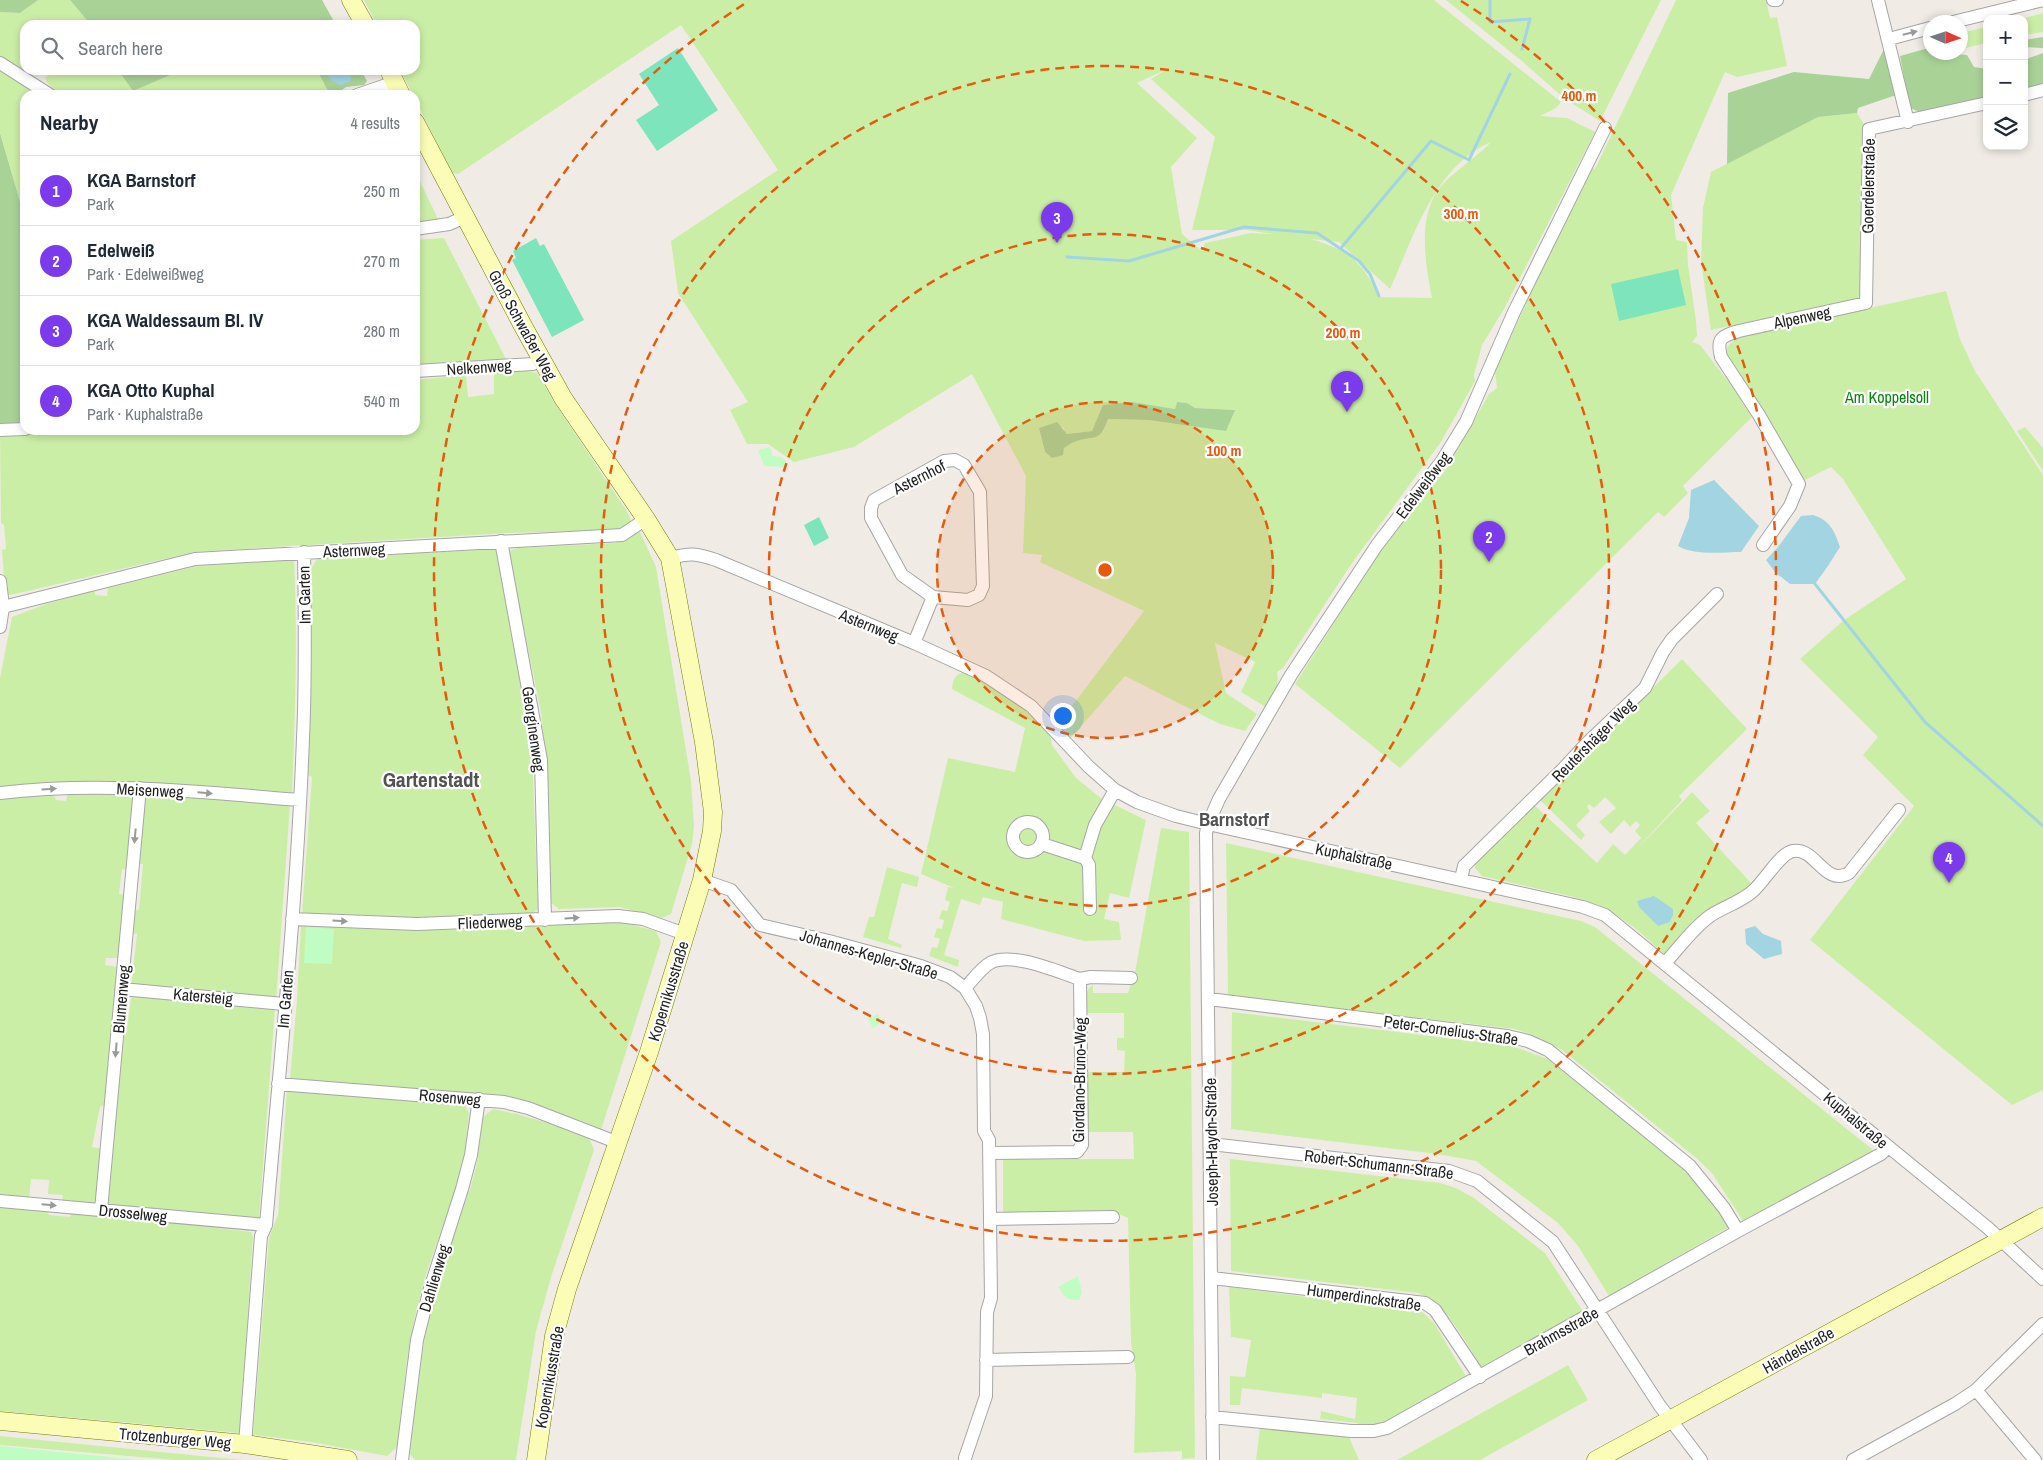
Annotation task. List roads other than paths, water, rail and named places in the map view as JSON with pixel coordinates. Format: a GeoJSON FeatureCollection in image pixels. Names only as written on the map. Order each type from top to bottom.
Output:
{"type":"FeatureCollection","features":[{"type":"Feature","properties":{"kind":"street"},"geometry":{"type":"LineString","coordinates":[[351,0],[362,20]]}},
{"type":"Feature","properties":{"kind":"street"},"geometry":{"type":"LineString","coordinates":[[1878,0],[1908,122]]}},
{"type":"Feature","properties":{"kind":"street"},"geometry":{"type":"LineString","coordinates":[[1968,18],[2043,0]]}},
{"type":"Feature","properties":{"kind":"street"},"geometry":{"type":"LineString","coordinates":[[1889,39],[1923,30]]}},
{"type":"Feature","properties":{"kind":"street"},"geometry":{"type":"LineString","coordinates":[[0,63],[42,90]]}},
{"type":"Feature","properties":{"kind":"street"},"geometry":{"type":"LineString","coordinates":[[372,90],[395,82]]}},
{"type":"Feature","properties":{"kind":"street"},"geometry":{"type":"LineString","coordinates":[[2028,93],[2043,90]]}},
{"type":"Feature","properties":{"kind":"street","name":"Goerdelerstraße"},"geometry":{"type":"LineString","coordinates":[[1866,303],[1869,129],[1908,122],[1983,104]]}},
{"type":"Feature","properties":{"kind":"street","name":"Edelweißweg"},"geometry":{"type":"LineString","coordinates":[[1208,824],[1220,799],[1306,652],[1377,546],[1442,461],[1466,422],[1514,312],[1604,128]]}},
{"type":"Feature","properties":{"kind":"street","name":"Groß Schwaßer Weg"},"geometry":{"type":"LineString","coordinates":[[420,132],[563,398],[646,520]]}},
{"type":"Feature","properties":{"kind":"street"},"geometry":{"type":"LineString","coordinates":[[420,228],[449,224],[465,217]]}},
{"type":"Feature","properties":{"kind":"street","name":"Alpenweg"},"geometry":{"type":"LineString","coordinates":[[1763,545],[1790,506],[1799,484],[1759,415],[1720,357],[1718,348],[1720,340],[1724,336],[1738,331],[1866,303]]}},
{"type":"Feature","properties":{"kind":"street","name":"Nelkenweg"},"geometry":{"type":"LineString","coordinates":[[420,371],[533,364],[541,360]]}},
{"type":"Feature","properties":{"kind":"street"},"geometry":{"type":"LineString","coordinates":[[0,430],[20,429]]}},
{"type":"Feature","properties":{"kind":"street","name":"Asternhof"},"geometry":{"type":"LineString","coordinates":[[955,460],[964,464],[980,492],[982,586],[979,595],[968,600],[933,597],[902,574],[871,518],[871,508],[874,500],[944,461],[955,460]]}},
{"type":"Feature","properties":{"kind":"street","name":"Asternweg"},"geometry":{"type":"LineString","coordinates":[[3,607],[195,559],[501,541],[622,536],[646,520]]}},
{"type":"Feature","properties":{"kind":"street","name":"Kopernikusstraße"},"geometry":{"type":"LineString","coordinates":[[536,1460],[554,1336],[578,1254],[649,1052],[702,880],[712,831],[710,779],[674,576],[670,558],[646,520]]}},
{"type":"Feature","properties":{"kind":"street","name":"Georginenweg"},"geometry":{"type":"LineString","coordinates":[[501,541],[540,749],[545,920]]}},
{"type":"Feature","properties":{"kind":"street","name":"Im Garten"},"geometry":{"type":"LineString","coordinates":[[245,1444],[261,1236],[266,1225],[292,919],[300,800],[303,737],[304,552]]}},
{"type":"Feature","properties":{"kind":"street","name":"Asternweg"},"geometry":{"type":"LineString","coordinates":[[670,558],[686,554],[696,554],[709,558],[914,643],[992,680],[1030,706],[1054,729]]}},
{"type":"Feature","properties":{"kind":"street"},"geometry":{"type":"LineString","coordinates":[[0,581],[3,607],[0,627]]}},
{"type":"Feature","properties":{"kind":"street","name":"Reutershäger Weg"},"geometry":{"type":"LineString","coordinates":[[1461,879],[1464,866],[1645,688],[1663,652],[1672,639],[1717,594]]}},
{"type":"Feature","properties":{"kind":"street"},"geometry":{"type":"LineString","coordinates":[[914,643],[933,597]]}},
{"type":"Feature","properties":{"kind":"street","name":"Kuphalstraße"},"geometry":{"type":"LineString","coordinates":[[1054,729],[1089,767],[1115,790],[1137,802],[1176,816],[1594,910],[1605,916],[1665,963],[2001,1240],[2043,1279]]}},
{"type":"Feature","properties":{"kind":"street","name":"Meisenweg"},"geometry":{"type":"LineString","coordinates":[[0,793],[56,788],[140,788],[300,800]]}},
{"type":"Feature","properties":{"kind":"street","name":"Blumenweg"},"geometry":{"type":"LineString","coordinates":[[101,1210],[140,788]]}},
{"type":"Feature","properties":{"kind":"street"},"geometry":{"type":"LineString","coordinates":[[1085,858],[1095,825],[1115,790]]}},
{"type":"Feature","properties":{"kind":"street"},"geometry":{"type":"LineString","coordinates":[[1665,963],[1709,917],[1752,892],[1787,853],[1801,851],[1807,854],[1825,871],[1844,875],[1849,872],[1899,810]]}},
{"type":"Feature","properties":{"kind":"street","name":"Joseph-Haydn-Straße"},"geometry":{"type":"LineString","coordinates":[[1208,824],[1206,833],[1211,1144],[1213,1460]]}},
{"type":"Feature","properties":{"kind":"street"},"geometry":{"type":"LineString","coordinates":[[1042,844],[1085,858],[1089,865],[1090,909]]}},
{"type":"Feature","properties":{"kind":"street","name":"Johannes-Kepler-Straße"},"geometry":{"type":"LineString","coordinates":[[702,880],[731,890],[760,925],[829,941],[921,966],[950,977],[965,988],[976,1006],[983,1034],[984,1132],[989,1140],[990,1298],[987,1312],[986,1396],[964,1458]]}},
{"type":"Feature","properties":{"kind":"street","name":"Fliederweg"},"geometry":{"type":"LineString","coordinates":[[292,919],[417,924],[618,916],[642,919],[685,934]]}},
{"type":"Feature","properties":{"kind":"street"},"geometry":{"type":"LineString","coordinates":[[965,988],[990,963],[1002,960],[1028,963],[1080,979],[1091,977],[1131,978]]}},
{"type":"Feature","properties":{"kind":"street","name":"Giordano-Bruno-Weg"},"geometry":{"type":"LineString","coordinates":[[989,1153],[1077,1152],[1082,1145],[1080,979]]}},
{"type":"Feature","properties":{"kind":"street","name":"Katersteig"},"geometry":{"type":"LineString","coordinates":[[122,989],[284,1004]]}},
{"type":"Feature","properties":{"kind":"street","name":"Peter-Cornelius-Straße"},"geometry":{"type":"LineString","coordinates":[[1209,999],[1507,1036],[1548,1050],[1690,1166],[1719,1202],[1738,1231]]}},
{"type":"Feature","properties":{"kind":"street","name":"Rosenweg"},"geometry":{"type":"LineString","coordinates":[[278,1084],[504,1102],[528,1108],[616,1142]]}},
{"type":"Feature","properties":{"kind":"street","name":"Dahlienweg"},"geometry":{"type":"LineString","coordinates":[[402,1460],[417,1340],[429,1292],[469,1164],[480,1099]]}},
{"type":"Feature","properties":{"kind":"street","name":"Robert-Schumann-Straße"},"geometry":{"type":"LineString","coordinates":[[1211,1144],[1449,1171],[1477,1181],[1552,1242],[1670,1420],[1701,1460]]}},
{"type":"Feature","properties":{"kind":"street","name":"Brahmsstraße"},"geometry":{"type":"LineString","coordinates":[[1212,1417],[1351,1431],[1374,1431],[1387,1428],[1738,1231],[1881,1154],[1888,1147]]}},
{"type":"Feature","properties":{"kind":"street","name":"Drosselweg"},"geometry":{"type":"LineString","coordinates":[[0,1201],[266,1225]]}},
{"type":"Feature","properties":{"kind":"street"},"geometry":{"type":"LineString","coordinates":[[990,1219],[1113,1217]]}},
{"type":"Feature","properties":{"kind":"street","name":"Händelstraße"},"geometry":{"type":"LineString","coordinates":[[1596,1460],[2043,1217]]}},
{"type":"Feature","properties":{"kind":"street","name":"Humperdinckstraße"},"geometry":{"type":"LineString","coordinates":[[1212,1278],[1425,1303],[1435,1310],[1480,1377]]}},
{"type":"Feature","properties":{"kind":"street"},"geometry":{"type":"LineString","coordinates":[[1862,1458],[1956,1404],[1976,1390],[2043,1324]]}},
{"type":"Feature","properties":{"kind":"street"},"geometry":{"type":"LineString","coordinates":[[986,1360],[1128,1357]]}},
{"type":"Feature","properties":{"kind":"street"},"geometry":{"type":"LineString","coordinates":[[1976,1390],[2035,1460]]}},
{"type":"Feature","properties":{"kind":"street","name":"Trotzenburger Weg"},"geometry":{"type":"LineString","coordinates":[[0,1421],[245,1444],[348,1460]]}},
{"type":"Feature","properties":{"kind":"water"},"geometry":{"type":"Polygon","coordinates":[[[327,75],[350,75],[351,81],[341,85],[332,81],[327,75]]]}},
{"type":"Feature","properties":{"kind":"water"},"geometry":{"type":"Polygon","coordinates":[[[1714,480],[1759,526],[1741,552],[1701,552],[1678,546],[1689,518],[1691,490],[1714,480]]]}},
{"type":"Feature","properties":{"kind":"water"},"geometry":{"type":"Polygon","coordinates":[[[1813,515],[1828,523],[1840,547],[1815,584],[1790,584],[1775,572],[1766,560],[1801,516],[1813,515]]]}},
{"type":"Feature","properties":{"kind":"water"},"geometry":{"type":"Polygon","coordinates":[[[1654,896],[1673,909],[1670,922],[1658,926],[1639,907],[1637,901],[1654,896]]]}},
{"type":"Feature","properties":{"kind":"water"},"geometry":{"type":"Polygon","coordinates":[[[1755,926],[1763,934],[1781,941],[1782,954],[1764,959],[1746,944],[1745,929],[1755,926]]]}},
{"type":"Feature","properties":{"kind":"waterway"},"geometry":{"type":"LineString","coordinates":[[1490,0],[1490,22],[1530,19],[1522,49]]}},
{"type":"Feature","properties":{"kind":"waterway"},"geometry":{"type":"LineString","coordinates":[[1341,248],[1431,141],[1469,160],[1510,74]]}},
{"type":"Feature","properties":{"kind":"waterway"},"geometry":{"type":"LineString","coordinates":[[1067,257],[1129,261],[1244,227],[1317,233],[1359,261],[1370,274],[1379,296]]}},
{"type":"Feature","properties":{"kind":"waterway"},"geometry":{"type":"LineString","coordinates":[[1815,584],[1925,722],[2043,826]]}},
{"type":"Feature","properties":{"kind":"place","name":"KGA Waldessaum Bl. IV"},"geometry":{"type":"Point","coordinates":[1057,243]}},
{"type":"Feature","properties":{"kind":"place","name":"KGA Barnstorf"},"geometry":{"type":"Point","coordinates":[1347,412]}},
{"type":"Feature","properties":{"kind":"place","name":"Edelweiß"},"geometry":{"type":"Point","coordinates":[1489,562]}},
{"type":"Feature","properties":{"kind":"place","name":"KGA Otto Kuphal"},"geometry":{"type":"Point","coordinates":[1949,883]}},
{"type":"Feature","properties":{"kind":"district","name":"Gartenstadt"},"geometry":{"type":"Point","coordinates":[431,780]}},
{"type":"Feature","properties":{"kind":"district","name":"Barnstorf"},"geometry":{"type":"Point","coordinates":[1234,819]}},
{"type":"Feature","properties":{"kind":"park label","name":"Am Koppelsoll"},"geometry":{"type":"Point","coordinates":[1887,397]}}]}
